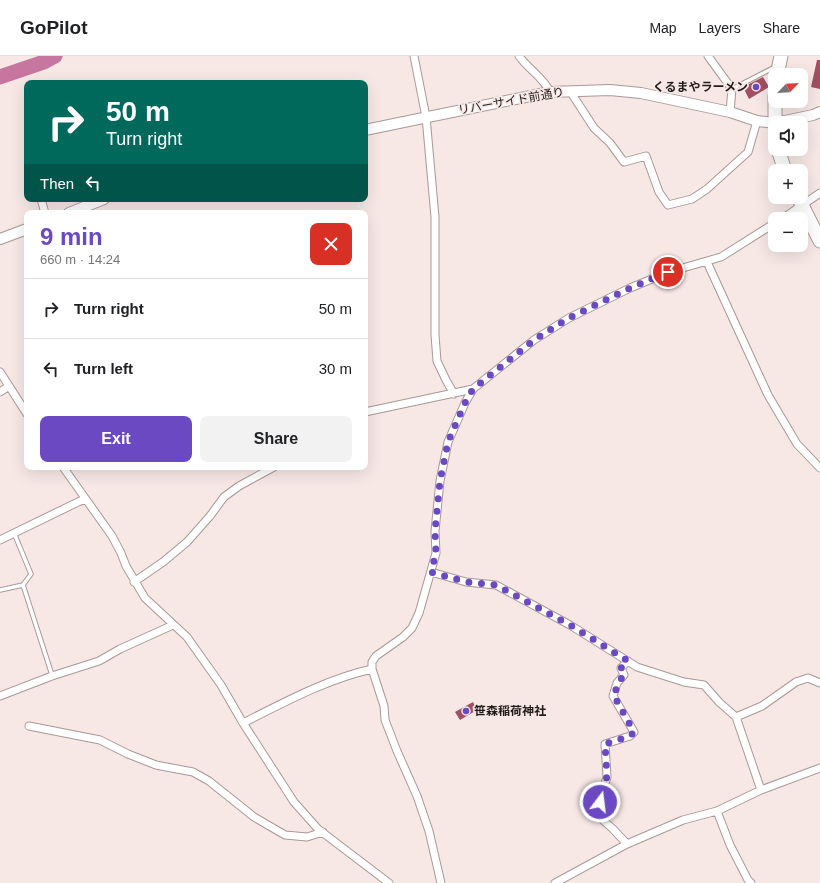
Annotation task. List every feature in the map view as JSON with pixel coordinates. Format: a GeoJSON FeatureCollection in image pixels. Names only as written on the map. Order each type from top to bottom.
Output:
{"type":"FeatureCollection","features":[{"type":"Feature","properties":{"kind":"highway"},"geometry":{"type":"LineString","coordinates":[[801,204],[820,241]]}},
{"type":"Feature","properties":{"kind":"street"},"geometry":{"type":"LineString","coordinates":[[414,56],[426,117],[434,217],[435,335],[437,362],[454,394]]}},
{"type":"Feature","properties":{"kind":"street"},"geometry":{"type":"LineString","coordinates":[[519,56],[524,63],[548,86],[550,92]]}},
{"type":"Feature","properties":{"kind":"street"},"geometry":{"type":"LineString","coordinates":[[708,56],[732,89],[730,112]]}},
{"type":"Feature","properties":{"kind":"street","name":"リバーサイド前通り"},"geometry":{"type":"LineString","coordinates":[[368,129],[550,92],[610,90],[641,93],[730,112],[757,121],[768,122]]}},
{"type":"Feature","properties":{"kind":"street"},"geometry":{"type":"LineString","coordinates":[[570,91],[594,128],[610,143],[624,162],[646,156],[659,192],[668,205],[692,199],[707,190],[748,152],[757,121]]}},
{"type":"Feature","properties":{"kind":"street","name":"リバーサイド前通り"},"geometry":{"type":"LineString","coordinates":[[808,116],[820,112]]}},
{"type":"Feature","properties":{"kind":"street"},"geometry":{"type":"LineString","coordinates":[[808,198],[820,193]]}},
{"type":"Feature","properties":{"kind":"street"},"geometry":{"type":"LineString","coordinates":[[76,210],[96,202]]}},
{"type":"Feature","properties":{"kind":"street"},"geometry":{"type":"LineString","coordinates":[[789,212],[798,204]]}},
{"type":"Feature","properties":{"kind":"street"},"geometry":{"type":"LineString","coordinates":[[441,883],[429,831],[417,796],[397,751],[386,720],[384,706],[372,669],[372,662],[376,656],[412,628],[419,613],[436,553],[435,531],[440,481],[448,442],[465,403],[473,389],[534,340],[569,318],[630,288],[662,275],[721,257],[768,228]]}},
{"type":"Feature","properties":{"kind":"street"},"geometry":{"type":"LineString","coordinates":[[0,239],[24,230]]}},
{"type":"Feature","properties":{"kind":"street"},"geometry":{"type":"LineString","coordinates":[[707,262],[768,395],[797,444],[820,468]]}},
{"type":"Feature","properties":{"kind":"street"},"geometry":{"type":"LineString","coordinates":[[0,372],[24,409]]}},
{"type":"Feature","properties":{"kind":"street"},"geometry":{"type":"LineString","coordinates":[[0,392],[9,386]]}},
{"type":"Feature","properties":{"kind":"street"},"geometry":{"type":"LineString","coordinates":[[368,411],[473,389]]}},
{"type":"Feature","properties":{"kind":"street"},"geometry":{"type":"LineString","coordinates":[[65,470],[112,536],[134,582],[145,598],[187,638],[221,685],[243,723],[294,802],[323,832],[389,883]]}},
{"type":"Feature","properties":{"kind":"street"},"geometry":{"type":"LineString","coordinates":[[134,582],[163,562],[187,542],[210,516],[224,497],[239,486],[268,470]]}},
{"type":"Feature","properties":{"kind":"street"},"geometry":{"type":"LineString","coordinates":[[0,540],[85,500]]}},
{"type":"Feature","properties":{"kind":"street"},"geometry":{"type":"LineString","coordinates":[[431,572],[466,582],[496,585],[570,625],[637,667],[684,682],[704,685],[719,702],[736,717],[761,790]]}},
{"type":"Feature","properties":{"kind":"street"},"geometry":{"type":"LineString","coordinates":[[0,696],[52,676],[99,661],[120,649],[173,625]]}},
{"type":"Feature","properties":{"kind":"street"},"geometry":{"type":"LineString","coordinates":[[627,844],[596,814],[607,776],[605,744],[630,736],[634,732],[614,696],[618,683],[624,675],[621,668],[628,661]]}},
{"type":"Feature","properties":{"kind":"street"},"geometry":{"type":"LineString","coordinates":[[243,723],[299,695],[349,674],[372,669]]}},
{"type":"Feature","properties":{"kind":"street"},"geometry":{"type":"LineString","coordinates":[[736,717],[762,706],[796,682],[808,678],[820,683]]}},
{"type":"Feature","properties":{"kind":"street"},"geometry":{"type":"LineString","coordinates":[[29,726],[100,740],[128,754],[156,764],[193,772],[209,780],[254,817],[285,835],[307,837],[323,832]]}},
{"type":"Feature","properties":{"kind":"street"},"geometry":{"type":"LineString","coordinates":[[555,883],[627,844],[683,820],[717,811],[761,790],[820,768]]}},
{"type":"Feature","properties":{"kind":"street"},"geometry":{"type":"LineString","coordinates":[[717,811],[730,844],[748,880],[751,883]]}},
{"type":"Feature","properties":{"kind":"lane"},"geometry":{"type":"LineString","coordinates":[[732,89],[773,67],[779,66]]}},
{"type":"Feature","properties":{"kind":"lane"},"geometry":{"type":"LineString","coordinates":[[0,590],[23,585],[31,574],[14,533]]}},
{"type":"Feature","properties":{"kind":"lane"},"geometry":{"type":"LineString","coordinates":[[23,585],[52,676]]}},
{"type":"Feature","properties":{"kind":"building"},"geometry":{"type":"Polygon","coordinates":[[[817,60],[820,60],[820,89],[811,87],[817,60]]]}},
{"type":"Feature","properties":{"kind":"building","name":"くるまやラーメン"},"geometry":{"type":"Polygon","coordinates":[[[763,77],[768,85],[768,88],[749,99],[743,87],[763,77]]]}},
{"type":"Feature","properties":{"kind":"building","name":"笹森稲荷神社"},"geometry":{"type":"Polygon","coordinates":[[[473,702],[477,710],[460,720],[455,712],[473,702]]]}},
{"type":"Feature","properties":{"kind":"waterway"},"geometry":{"type":"LineString","coordinates":[[0,77],[44,62],[55,56]]}},
{"type":"Feature","properties":{"kind":"place","name":"くるまやラーメン"},"geometry":{"type":"Point","coordinates":[756,87]}},
{"type":"Feature","properties":{"kind":"place","name":"笹森稲荷神社"},"geometry":{"type":"Point","coordinates":[466,711]}},
{"type":"Feature","properties":{"kind":"route"},"geometry":{"type":"LineString","coordinates":[[600,802],[607,776],[605,744],[630,736],[634,732],[614,696],[618,683],[624,675],[621,668],[628,661],[570,625],[496,585],[466,582],[431,572],[436,553],[435,531],[440,481],[448,442],[465,403],[473,389],[534,340],[569,318],[630,288],[668,272]]}}]}
